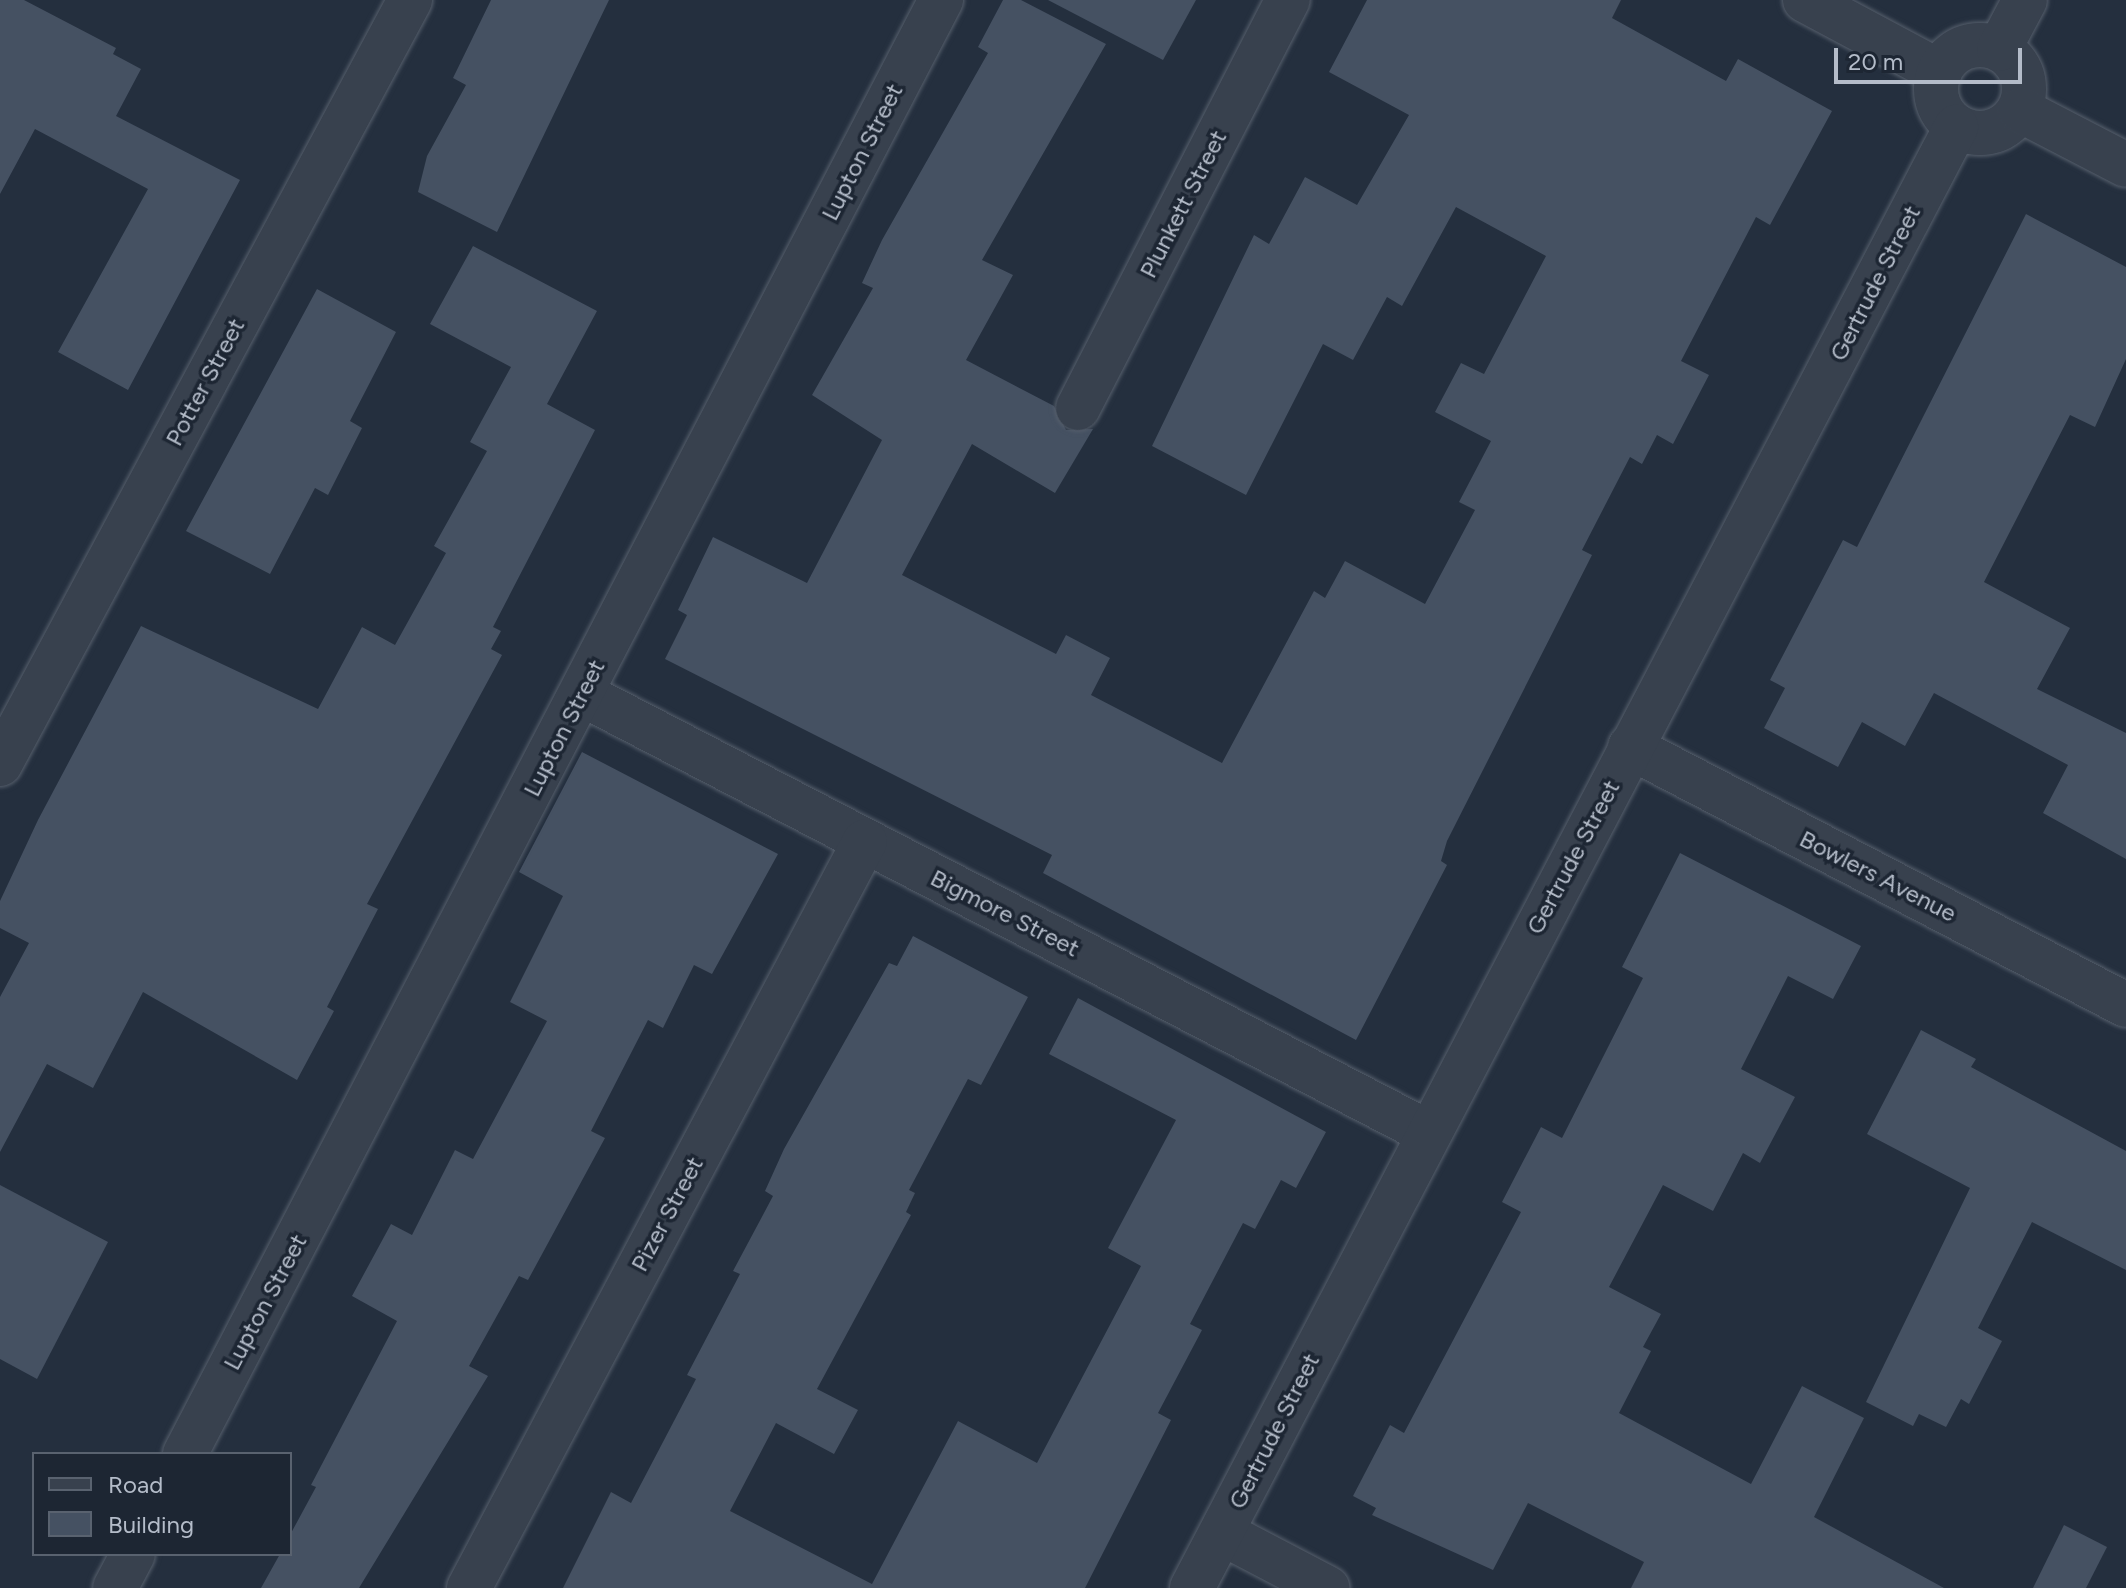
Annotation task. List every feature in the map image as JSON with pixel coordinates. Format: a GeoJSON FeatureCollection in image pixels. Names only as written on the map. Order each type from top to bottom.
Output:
{"type":"FeatureCollection","features":[{"type":"Feature","properties":{"kind":"street","name":"Potter Street"},"geometry":{"type":"LineString","coordinates":[[0,764],[410,0]]}},
{"type":"Feature","properties":{"kind":"street","name":"Lupton Street"},"geometry":{"type":"LineString","coordinates":[[186,1452],[941,0]]}},
{"type":"Feature","properties":{"kind":"street","name":"Plunkett Street"},"geometry":{"type":"LineString","coordinates":[[1078,408],[1288,0]]}},
{"type":"Feature","properties":{"kind":"street"},"geometry":{"type":"LineString","coordinates":[[1805,0],[1940,72]]}},
{"type":"Feature","properties":{"kind":"street"},"geometry":{"type":"LineString","coordinates":[[1999,49],[2025,0]]}},
{"type":"Feature","properties":{"kind":"street"},"geometry":{"type":"LineString","coordinates":[[1971,46],[1999,49],[2020,69],[2020,110],[1999,130],[1956,127],[1937,96],[1940,72],[1971,46]]}},
{"type":"Feature","properties":{"kind":"street"},"geometry":{"type":"LineString","coordinates":[[2020,110],[2126,165]]}},
{"type":"Feature","properties":{"kind":"street","name":"Gertrude Street"},"geometry":{"type":"LineString","coordinates":[[1192,1588],[1427,1132],[1956,127]]}},
{"type":"Feature","properties":{"kind":"street","name":"Bigmore Street"},"geometry":{"type":"LineString","coordinates":[[582,694],[1427,1132]]}},
{"type":"Feature","properties":{"kind":"street","name":"Bowlers Avenue"},"geometry":{"type":"LineString","coordinates":[[1630,747],[2126,1005]]}},
{"type":"Feature","properties":{"kind":"street","name":"Pizer Street"},"geometry":{"type":"LineString","coordinates":[[469,1588],[865,841]]}},
{"type":"Feature","properties":{"kind":"street"},"geometry":{"type":"LineString","coordinates":[[1222,1533],[1327,1588]]}},
{"type":"Feature","properties":{"kind":"street"},"geometry":{"type":"LineString","coordinates":[[115,1588],[132,1556]]}},
{"type":"Feature","properties":{"kind":"building"},"geometry":{"type":"Polygon","coordinates":[[[0,0],[24,0],[116,48],[113,54],[141,69],[116,116],[240,180],[128,390],[58,352],[148,189],[35,129],[0,194],[0,0]]]}},
{"type":"Feature","properties":{"kind":"building"},"geometry":{"type":"Polygon","coordinates":[[[491,0],[609,0],[497,232],[418,192],[427,156],[466,85],[453,78],[491,0]]]}},
{"type":"Feature","properties":{"kind":"building"},"geometry":{"type":"Polygon","coordinates":[[[1003,0],[1021,0],[1106,44],[982,260],[1013,275],[966,360],[1054,406],[1066,430],[1093,429],[1055,493],[972,444],[902,575],[1056,654],[1066,635],[1110,658],[1091,695],[1222,763],[1314,591],[1325,598],[1345,561],[1425,604],[1475,510],[1459,502],[1491,441],[1435,412],[1461,363],[1484,374],[1546,256],[1456,207],[1402,306],[1387,297],[1353,360],[1323,344],[1246,495],[1152,446],[1254,235],[1269,244],[1305,177],[1357,205],[1409,115],[1329,72],[1367,0],[1621,0],[1612,18],[1726,81],[1738,59],[1832,111],[1770,225],[1756,217],[1681,361],[1709,375],[1673,444],[1657,435],[1642,464],[1630,457],[1582,550],[1592,555],[1447,841],[1441,861],[1447,865],[1356,1040],[1043,873],[1052,855],[665,659],[687,615],[678,610],[713,537],[807,583],[882,440],[812,395],[873,288],[862,283],[882,240],[988,53],[978,47],[1003,0]]]}},
{"type":"Feature","properties":{"kind":"building"},"geometry":{"type":"Polygon","coordinates":[[[1048,0],[1196,0],[1163,60],[1048,0]]]}},
{"type":"Feature","properties":{"kind":"building"},"geometry":{"type":"Polygon","coordinates":[[[2026,214],[2126,267],[2126,359],[2095,427],[2070,415],[1984,582],[2070,628],[2037,689],[2126,733],[2126,859],[2043,813],[2068,765],[1934,693],[1905,746],[1862,722],[1838,767],[1764,728],[1785,688],[1770,680],[1843,540],[1857,547],[2026,214]]]}},
{"type":"Feature","properties":{"kind":"building"},"geometry":{"type":"Polygon","coordinates":[[[473,246],[597,311],[547,404],[595,430],[493,627],[501,631],[491,649],[502,655],[367,904],[378,909],[327,1007],[334,1011],[297,1080],[143,992],[93,1088],[47,1064],[0,1152],[0,997],[29,943],[0,928],[0,901],[38,820],[141,626],[318,709],[362,627],[395,645],[446,553],[434,546],[487,451],[470,442],[511,367],[430,324],[473,246]]]}},
{"type":"Feature","properties":{"kind":"building"},"geometry":{"type":"Polygon","coordinates":[[[317,289],[396,332],[350,421],[362,428],[328,495],[315,488],[270,574],[186,531],[317,289]]]}},
{"type":"Feature","properties":{"kind":"building"},"geometry":{"type":"Polygon","coordinates":[[[582,752],[778,854],[712,974],[694,965],[663,1028],[648,1020],[591,1131],[605,1138],[528,1280],[519,1276],[469,1366],[488,1376],[359,1588],[261,1588],[279,1556],[292,1556],[292,1531],[316,1487],[311,1485],[397,1321],[352,1296],[391,1224],[412,1235],[455,1150],[473,1159],[547,1021],[510,1002],[563,896],[519,872],[582,752]]]}},
{"type":"Feature","properties":{"kind":"building"},"geometry":{"type":"Polygon","coordinates":[[[1680,853],[1861,946],[1833,999],[1788,976],[1741,1069],[1795,1097],[1760,1163],[1743,1153],[1713,1211],[1663,1185],[1609,1287],[1661,1314],[1643,1347],[1651,1351],[1619,1413],[1751,1484],[1802,1386],[1864,1418],[1814,1517],[1944,1588],[1631,1588],[1644,1562],[1528,1503],[1493,1570],[1372,1515],[1376,1508],[1353,1496],[1390,1425],[1404,1433],[1521,1212],[1502,1202],[1541,1127],[1562,1138],[1643,978],[1622,967],[1680,853]]]}},
{"type":"Feature","properties":{"kind":"building"},"geometry":{"type":"Polygon","coordinates":[[[913,936],[1028,997],[981,1085],[968,1079],[909,1190],[915,1193],[906,1212],[911,1215],[817,1389],[858,1410],[834,1454],[776,1423],[730,1511],[872,1584],[958,1421],[1037,1463],[1141,1266],[1108,1248],[1176,1120],[1049,1054],[1078,998],[1326,1132],[1296,1188],[1281,1180],[1255,1229],[1243,1223],[1190,1324],[1202,1330],[1158,1413],[1171,1420],[1085,1588],[563,1588],[611,1492],[631,1503],[696,1379],[687,1375],[740,1274],[733,1271],[773,1196],[765,1191],[784,1149],[889,963],[897,966],[913,936]]]}},
{"type":"Feature","properties":{"kind":"building"},"geometry":{"type":"Polygon","coordinates":[[[1921,1030],[1976,1059],[1971,1067],[2126,1151],[2126,1270],[2032,1222],[1978,1328],[2002,1341],[1969,1404],[1961,1399],[1946,1427],[1919,1414],[1913,1426],[1866,1402],[1970,1188],[1867,1134],[1921,1030]]]}},
{"type":"Feature","properties":{"kind":"building"},"geometry":{"type":"Polygon","coordinates":[[[0,1185],[108,1242],[37,1379],[0,1359],[0,1185]]]}},
{"type":"Feature","properties":{"kind":"building"},"geometry":{"type":"Polygon","coordinates":[[[2064,1525],[2107,1547],[2086,1588],[2033,1588],[2064,1525]]]}}]}
